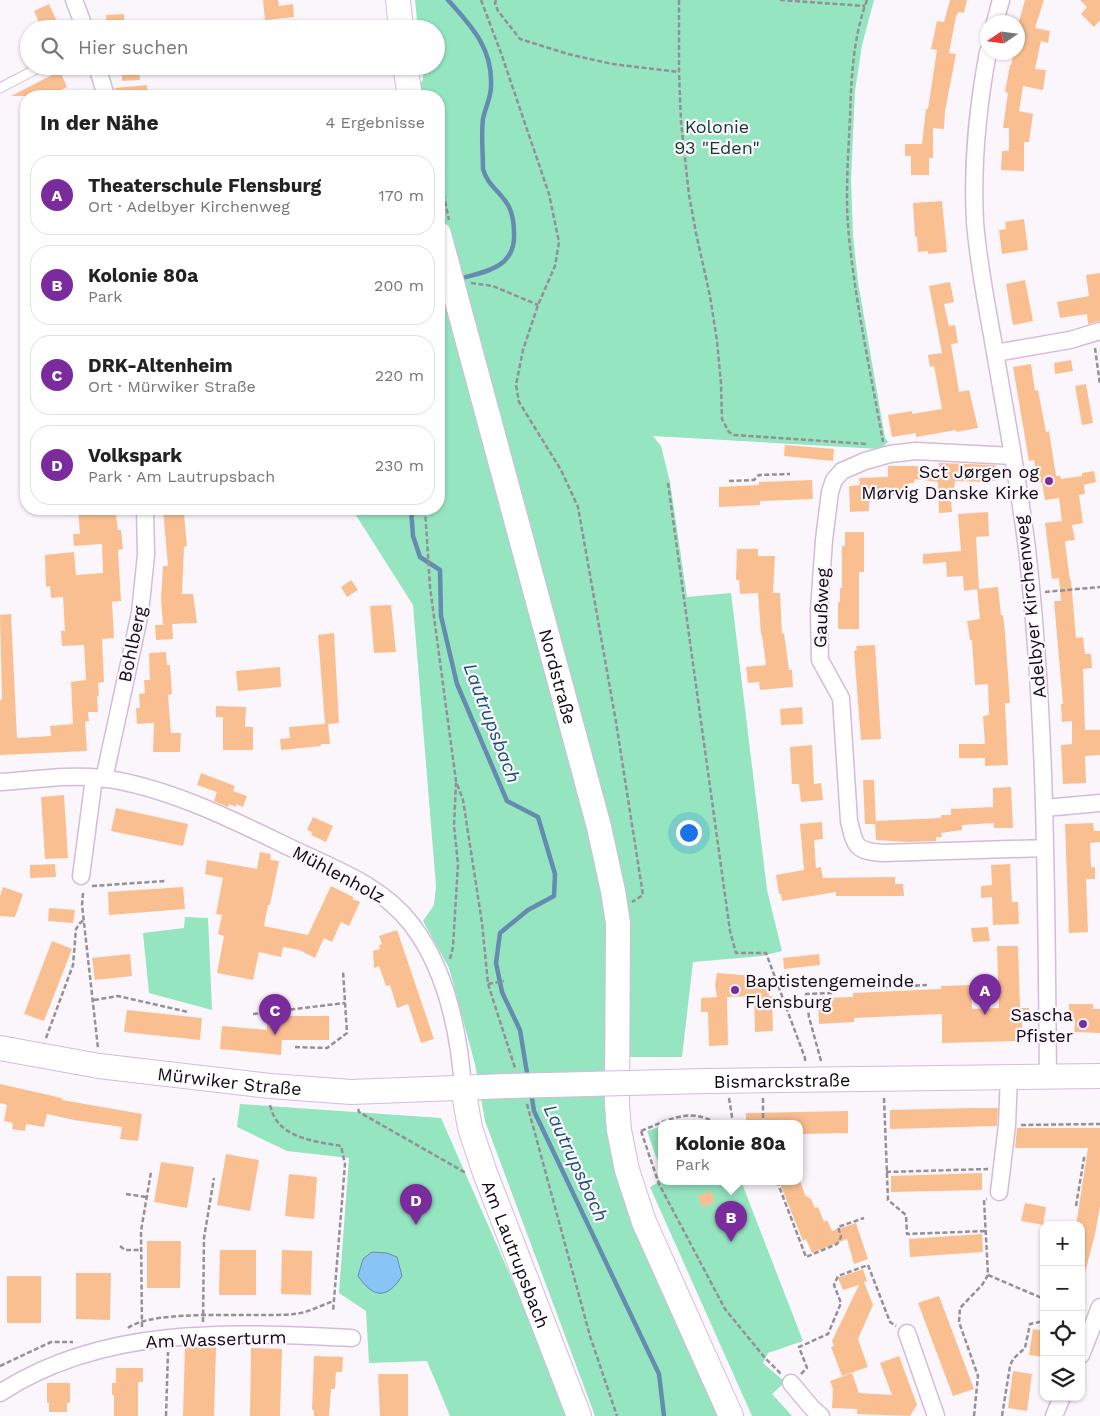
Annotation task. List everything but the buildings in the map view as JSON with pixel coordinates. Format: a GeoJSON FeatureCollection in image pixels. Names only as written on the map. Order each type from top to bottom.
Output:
{"type":"FeatureCollection","features":[{"type":"Feature","properties":{"kind":"main road"},"geometry":{"type":"LineString","coordinates":[[398,0],[400,20]]}},
{"type":"Feature","properties":{"kind":"main road"},"geometry":{"type":"LineString","coordinates":[[406,75],[409,90]]}},
{"type":"Feature","properties":{"kind":"main road","name":"Nordstraße"},"geometry":{"type":"LineString","coordinates":[[445,242],[464,327],[596,817],[613,891],[618,924],[617,1062],[630,1130],[627,1170],[644,1222],[731,1416]]}},
{"type":"Feature","properties":{"kind":"main road","name":"Mürwiker Straße"},"geometry":{"type":"LineString","coordinates":[[0,1048],[99,1066],[270,1086],[351,1092],[463,1088]]}},
{"type":"Feature","properties":{"kind":"main road","name":"Bismarckstraße"},"geometry":{"type":"LineString","coordinates":[[463,1088],[511,1077],[816,1080],[1100,1076]]}},
{"type":"Feature","properties":{"kind":"main road","name":"Am Lautrupsbach"},"geometry":{"type":"LineString","coordinates":[[463,1088],[470,1128],[485,1173],[579,1416]]}},
{"type":"Feature","properties":{"kind":"street"},"geometry":{"type":"LineString","coordinates":[[74,0],[82,20]]}},
{"type":"Feature","properties":{"kind":"street"},"geometry":{"type":"LineString","coordinates":[[997,15],[1001,0]]}},
{"type":"Feature","properties":{"kind":"street","name":"Adelbyer Kirchenweg"},"geometry":{"type":"LineString","coordinates":[[987,60],[975,137],[974,189],[977,244],[1027,548],[1038,664],[1045,808],[1048,1076]]}},
{"type":"Feature","properties":{"kind":"street"},"geometry":{"type":"LineString","coordinates":[[99,75],[104,90]]}},
{"type":"Feature","properties":{"kind":"street"},"geometry":{"type":"LineString","coordinates":[[995,353],[1070,340],[1096,333]]}},
{"type":"Feature","properties":{"kind":"street","name":"Gaußweg"},"geometry":{"type":"LineString","coordinates":[[1013,456],[887,450],[842,471],[834,480],[830,492],[824,540],[819,610],[820,660],[841,698],[849,821],[853,838],[858,847],[869,852],[883,853],[1045,848]]}},
{"type":"Feature","properties":{"kind":"street","name":"Bohlberg"},"geometry":{"type":"LineString","coordinates":[[99,778],[140,612],[146,555],[145,515]]}},
{"type":"Feature","properties":{"kind":"street"},"geometry":{"type":"LineString","coordinates":[[86,881],[99,778]]}},
{"type":"Feature","properties":{"kind":"street","name":"Mühlenholz"},"geometry":{"type":"LineString","coordinates":[[0,782],[99,778],[149,789],[200,806],[242,824],[360,881],[388,898],[411,923],[428,947],[439,971],[458,1038],[463,1088]]}},
{"type":"Feature","properties":{"kind":"street"},"geometry":{"type":"LineString","coordinates":[[1045,808],[1100,804]]}},
{"type":"Feature","properties":{"kind":"street"},"geometry":{"type":"LineString","coordinates":[[999,1192],[1008,1125],[1009,1076]]}},
{"type":"Feature","properties":{"kind":"street"},"geometry":{"type":"LineString","coordinates":[[1085,1345],[1100,1306]]}},
{"type":"Feature","properties":{"kind":"street"},"geometry":{"type":"LineString","coordinates":[[907,1333],[936,1416]]}},
{"type":"Feature","properties":{"kind":"street","name":"Am Wasserturm"},"geometry":{"type":"LineString","coordinates":[[0,1393],[31,1374],[97,1350],[143,1341],[203,1336],[295,1335],[352,1338]]}},
{"type":"Feature","properties":{"kind":"street"},"geometry":{"type":"LineString","coordinates":[[791,1384],[821,1416]]}},
{"type":"Feature","properties":{"kind":"street"},"geometry":{"type":"LineString","coordinates":[[1054,1416],[1060,1401]]}},
{"type":"Feature","properties":{"kind":"lane"},"geometry":{"type":"LineString","coordinates":[[0,88],[25,75]]}},
{"type":"Feature","properties":{"kind":"path"},"geometry":{"type":"LineString","coordinates":[[481,0],[504,61],[548,194],[559,242],[555,266],[538,305],[524,350],[516,385],[519,402],[561,470],[578,507],[616,722],[643,895],[629,904]]}},
{"type":"Feature","properties":{"kind":"path"},"geometry":{"type":"LineString","coordinates":[[496,0],[495,3],[498,11],[520,39],[568,54],[612,64],[679,72]]}},
{"type":"Feature","properties":{"kind":"path"},"geometry":{"type":"LineString","coordinates":[[679,0],[681,122],[689,195],[710,296],[720,366],[722,419],[725,427],[734,435],[887,450],[855,283],[849,234],[848,180],[851,90],[857,42],[867,0]]}},
{"type":"Feature","properties":{"kind":"path"},"geometry":{"type":"LineString","coordinates":[[780,0],[865,6]]}},
{"type":"Feature","properties":{"kind":"path"},"geometry":{"type":"LineString","coordinates":[[465,284],[473,283],[493,286],[538,305]]}},
{"type":"Feature","properties":{"kind":"path"},"geometry":{"type":"LineString","coordinates":[[1096,333],[1100,384]]}},
{"type":"Feature","properties":{"kind":"path"},"geometry":{"type":"LineString","coordinates":[[729,481],[754,480],[758,474],[790,474]]}},
{"type":"Feature","properties":{"kind":"path"},"geometry":{"type":"LineString","coordinates":[[668,483],[730,931],[736,953],[766,953],[804,1058],[816,1080]]}},
{"type":"Feature","properties":{"kind":"path"},"geometry":{"type":"LineString","coordinates":[[425,515],[430,587],[456,781],[454,826],[458,864],[453,947],[450,960],[439,971]]}},
{"type":"Feature","properties":{"kind":"path"},"geometry":{"type":"LineString","coordinates":[[1031,594],[1100,587]]}},
{"type":"Feature","properties":{"kind":"path"},"geometry":{"type":"LineString","coordinates":[[456,781],[463,800],[482,923],[488,984],[511,1077]]}},
{"type":"Feature","properties":{"kind":"path"},"geometry":{"type":"LineString","coordinates":[[86,881],[165,881]]}},
{"type":"Feature","properties":{"kind":"path"},"geometry":{"type":"LineString","coordinates":[[83,893],[99,1066]]}},
{"type":"Feature","properties":{"kind":"path"},"geometry":{"type":"LineString","coordinates":[[39,1055],[73,965],[76,929],[80,922],[84,920]]}},
{"type":"Feature","properties":{"kind":"path"},"geometry":{"type":"LineString","coordinates":[[295,1047],[327,1048],[347,1033],[343,971]]}},
{"type":"Feature","properties":{"kind":"path"},"geometry":{"type":"LineString","coordinates":[[488,984],[504,981]]}},
{"type":"Feature","properties":{"kind":"path"},"geometry":{"type":"LineString","coordinates":[[870,988],[927,985]]}},
{"type":"Feature","properties":{"kind":"path"},"geometry":{"type":"LineString","coordinates":[[816,1080],[806,994],[835,993]]}},
{"type":"Feature","properties":{"kind":"path"},"geometry":{"type":"LineString","coordinates":[[94,1000],[118,996],[188,1012]]}},
{"type":"Feature","properties":{"kind":"path"},"geometry":{"type":"LineString","coordinates":[[253,1014],[345,1003]]}},
{"type":"Feature","properties":{"kind":"path"},"geometry":{"type":"LineString","coordinates":[[763,1079],[763,1120]]}},
{"type":"Feature","properties":{"kind":"path"},"geometry":{"type":"LineString","coordinates":[[883,1079],[888,1200],[906,1215],[907,1234],[986,1231]]}},
{"type":"Feature","properties":{"kind":"path"},"geometry":{"type":"LineString","coordinates":[[716,1080],[732,1120]]}},
{"type":"Feature","properties":{"kind":"path"},"geometry":{"type":"LineString","coordinates":[[270,1086],[269,1097],[275,1119],[287,1131],[307,1140],[341,1146],[345,1164],[333,1312]]}},
{"type":"Feature","properties":{"kind":"path"},"geometry":{"type":"LineString","coordinates":[[351,1092],[359,1112],[465,1173],[485,1173]]}},
{"type":"Feature","properties":{"kind":"path"},"geometry":{"type":"LineString","coordinates":[[527,1103],[590,1336],[618,1416]]}},
{"type":"Feature","properties":{"kind":"path"},"geometry":{"type":"LineString","coordinates":[[667,1120],[689,1114],[705,1116],[711,1120]]}},
{"type":"Feature","properties":{"kind":"path"},"geometry":{"type":"LineString","coordinates":[[658,1122],[630,1130],[658,1182]]}},
{"type":"Feature","properties":{"kind":"path"},"geometry":{"type":"LineString","coordinates":[[1008,1125],[1100,1124]]}},
{"type":"Feature","properties":{"kind":"path"},"geometry":{"type":"LineString","coordinates":[[1076,1206],[1084,1158],[1087,1158]]}},
{"type":"Feature","properties":{"kind":"path"},"geometry":{"type":"LineString","coordinates":[[886,1172],[1002,1168]]}},
{"type":"Feature","properties":{"kind":"path"},"geometry":{"type":"LineString","coordinates":[[143,1341],[141,1231],[150,1172]]}},
{"type":"Feature","properties":{"kind":"path"},"geometry":{"type":"LineString","coordinates":[[203,1336],[204,1238],[214,1178]]}},
{"type":"Feature","properties":{"kind":"path"},"geometry":{"type":"LineString","coordinates":[[660,1185],[725,1309],[765,1358],[791,1384],[807,1368],[799,1347],[828,1334],[841,1304],[834,1285],[838,1276],[868,1265],[890,1322],[907,1333]]}},
{"type":"Feature","properties":{"kind":"path"},"geometry":{"type":"LineString","coordinates":[[779,1185],[806,1257],[837,1244],[841,1237],[838,1227],[864,1218]]}},
{"type":"Feature","properties":{"kind":"path"},"geometry":{"type":"LineString","coordinates":[[974,1416],[978,1376],[959,1322],[960,1308],[982,1285],[988,1275],[984,1200],[999,1192]]}},
{"type":"Feature","properties":{"kind":"path"},"geometry":{"type":"LineString","coordinates":[[126,1194],[146,1197]]}},
{"type":"Feature","properties":{"kind":"path"},"geometry":{"type":"LineString","coordinates":[[120,1246],[125,1250],[142,1250]]}},
{"type":"Feature","properties":{"kind":"path"},"geometry":{"type":"LineString","coordinates":[[988,1275],[1040,1297]]}},
{"type":"Feature","properties":{"kind":"path"},"geometry":{"type":"LineString","coordinates":[[1002,1416],[1010,1366],[1013,1359],[1025,1348],[1030,1324],[1040,1322]]}},
{"type":"Feature","properties":{"kind":"path"},"geometry":{"type":"LineString","coordinates":[[166,1416],[168,1338]]}},
{"type":"Feature","properties":{"kind":"green space","name":"Lautrupsbach"},"geometry":{"type":"Polygon","coordinates":[[[415,0],[874,0],[862,45],[855,91],[851,180],[853,235],[858,282],[885,438],[888,442],[880,449],[653,436],[661,446],[670,482],[687,597],[731,593],[767,890],[782,951],[762,956],[693,962],[682,1057],[612,1057],[612,1150],[719,1416],[595,1416],[485,1121],[475,1064],[449,968],[423,921],[434,905],[436,886],[413,605],[356,515],[445,515],[445,90],[416,90],[423,80],[423,75],[445,75],[445,20],[417,20],[415,0]]]}},
{"type":"Feature","properties":{"kind":"green space"},"geometry":{"type":"Polygon","coordinates":[[[185,917],[208,918],[212,1010],[149,993],[143,933],[184,928],[185,917]]]}},
{"type":"Feature","properties":{"kind":"green space"},"geometry":{"type":"Polygon","coordinates":[[[240,1104],[441,1118],[572,1416],[450,1416],[427,1361],[369,1363],[366,1311],[339,1293],[349,1158],[287,1151],[237,1127],[240,1104]]]}},
{"type":"Feature","properties":{"kind":"green space"},"geometry":{"type":"Polygon","coordinates":[[[658,1127],[658,1163],[647,1131],[658,1127]]]}},
{"type":"Feature","properties":{"kind":"green space"},"geometry":{"type":"Polygon","coordinates":[[[658,1182],[658,1185],[743,1185],[803,1341],[768,1353],[763,1363],[785,1382],[772,1394],[792,1416],[752,1416],[650,1187],[658,1182]]]}},
{"type":"Feature","properties":{"kind":"water"},"geometry":{"type":"Polygon","coordinates":[[[372,1252],[387,1253],[397,1257],[402,1276],[391,1289],[385,1292],[380,1293],[369,1289],[358,1276],[363,1259],[372,1252]]]}},
{"type":"Feature","properties":{"kind":"waterway","name":"Lautrupsbach"},"geometry":{"type":"LineString","coordinates":[[448,0],[479,38],[488,60],[491,72],[491,86],[483,119],[483,169],[488,180],[509,207],[514,230],[513,245],[510,254],[504,261],[488,271],[458,279]]}},
{"type":"Feature","properties":{"kind":"waterway","name":"Lautrupsbach"},"geometry":{"type":"LineString","coordinates":[[411,515],[413,536],[420,557],[440,570],[441,616],[457,684],[507,801],[538,817],[555,874],[554,896],[528,910],[500,933],[496,963],[502,992],[520,1030],[528,1079]]}},
{"type":"Feature","properties":{"kind":"waterway","name":"Lautrupsbach"},"geometry":{"type":"LineString","coordinates":[[531,1092],[534,1111],[659,1374],[664,1416]]}},
{"type":"Feature","properties":{"kind":"place","name":"Sct Jørgen og Mørvig Danske Kirke"},"geometry":{"type":"Point","coordinates":[1049,481]}},
{"type":"Feature","properties":{"kind":"place","name":"Baptistengemeinde Flensburg"},"geometry":{"type":"Point","coordinates":[735,990]}},
{"type":"Feature","properties":{"kind":"place","name":"Theaterschule Flensburg"},"geometry":{"type":"Point","coordinates":[985,1015]}},
{"type":"Feature","properties":{"kind":"place","name":"Sascha Pfister"},"geometry":{"type":"Point","coordinates":[1083,1024]}},
{"type":"Feature","properties":{"kind":"place","name":"DRK-Altenheim"},"geometry":{"type":"Point","coordinates":[275,1035]}},
{"type":"Feature","properties":{"kind":"place","name":"Volkspark"},"geometry":{"type":"Point","coordinates":[416,1225]}},
{"type":"Feature","properties":{"kind":"place","name":"Kolonie 80a"},"geometry":{"type":"Point","coordinates":[731,1242]}},
{"type":"Feature","properties":{"kind":"park label","name":"Kolonie 93 \"Eden\""},"geometry":{"type":"Point","coordinates":[717,136]}}]}
